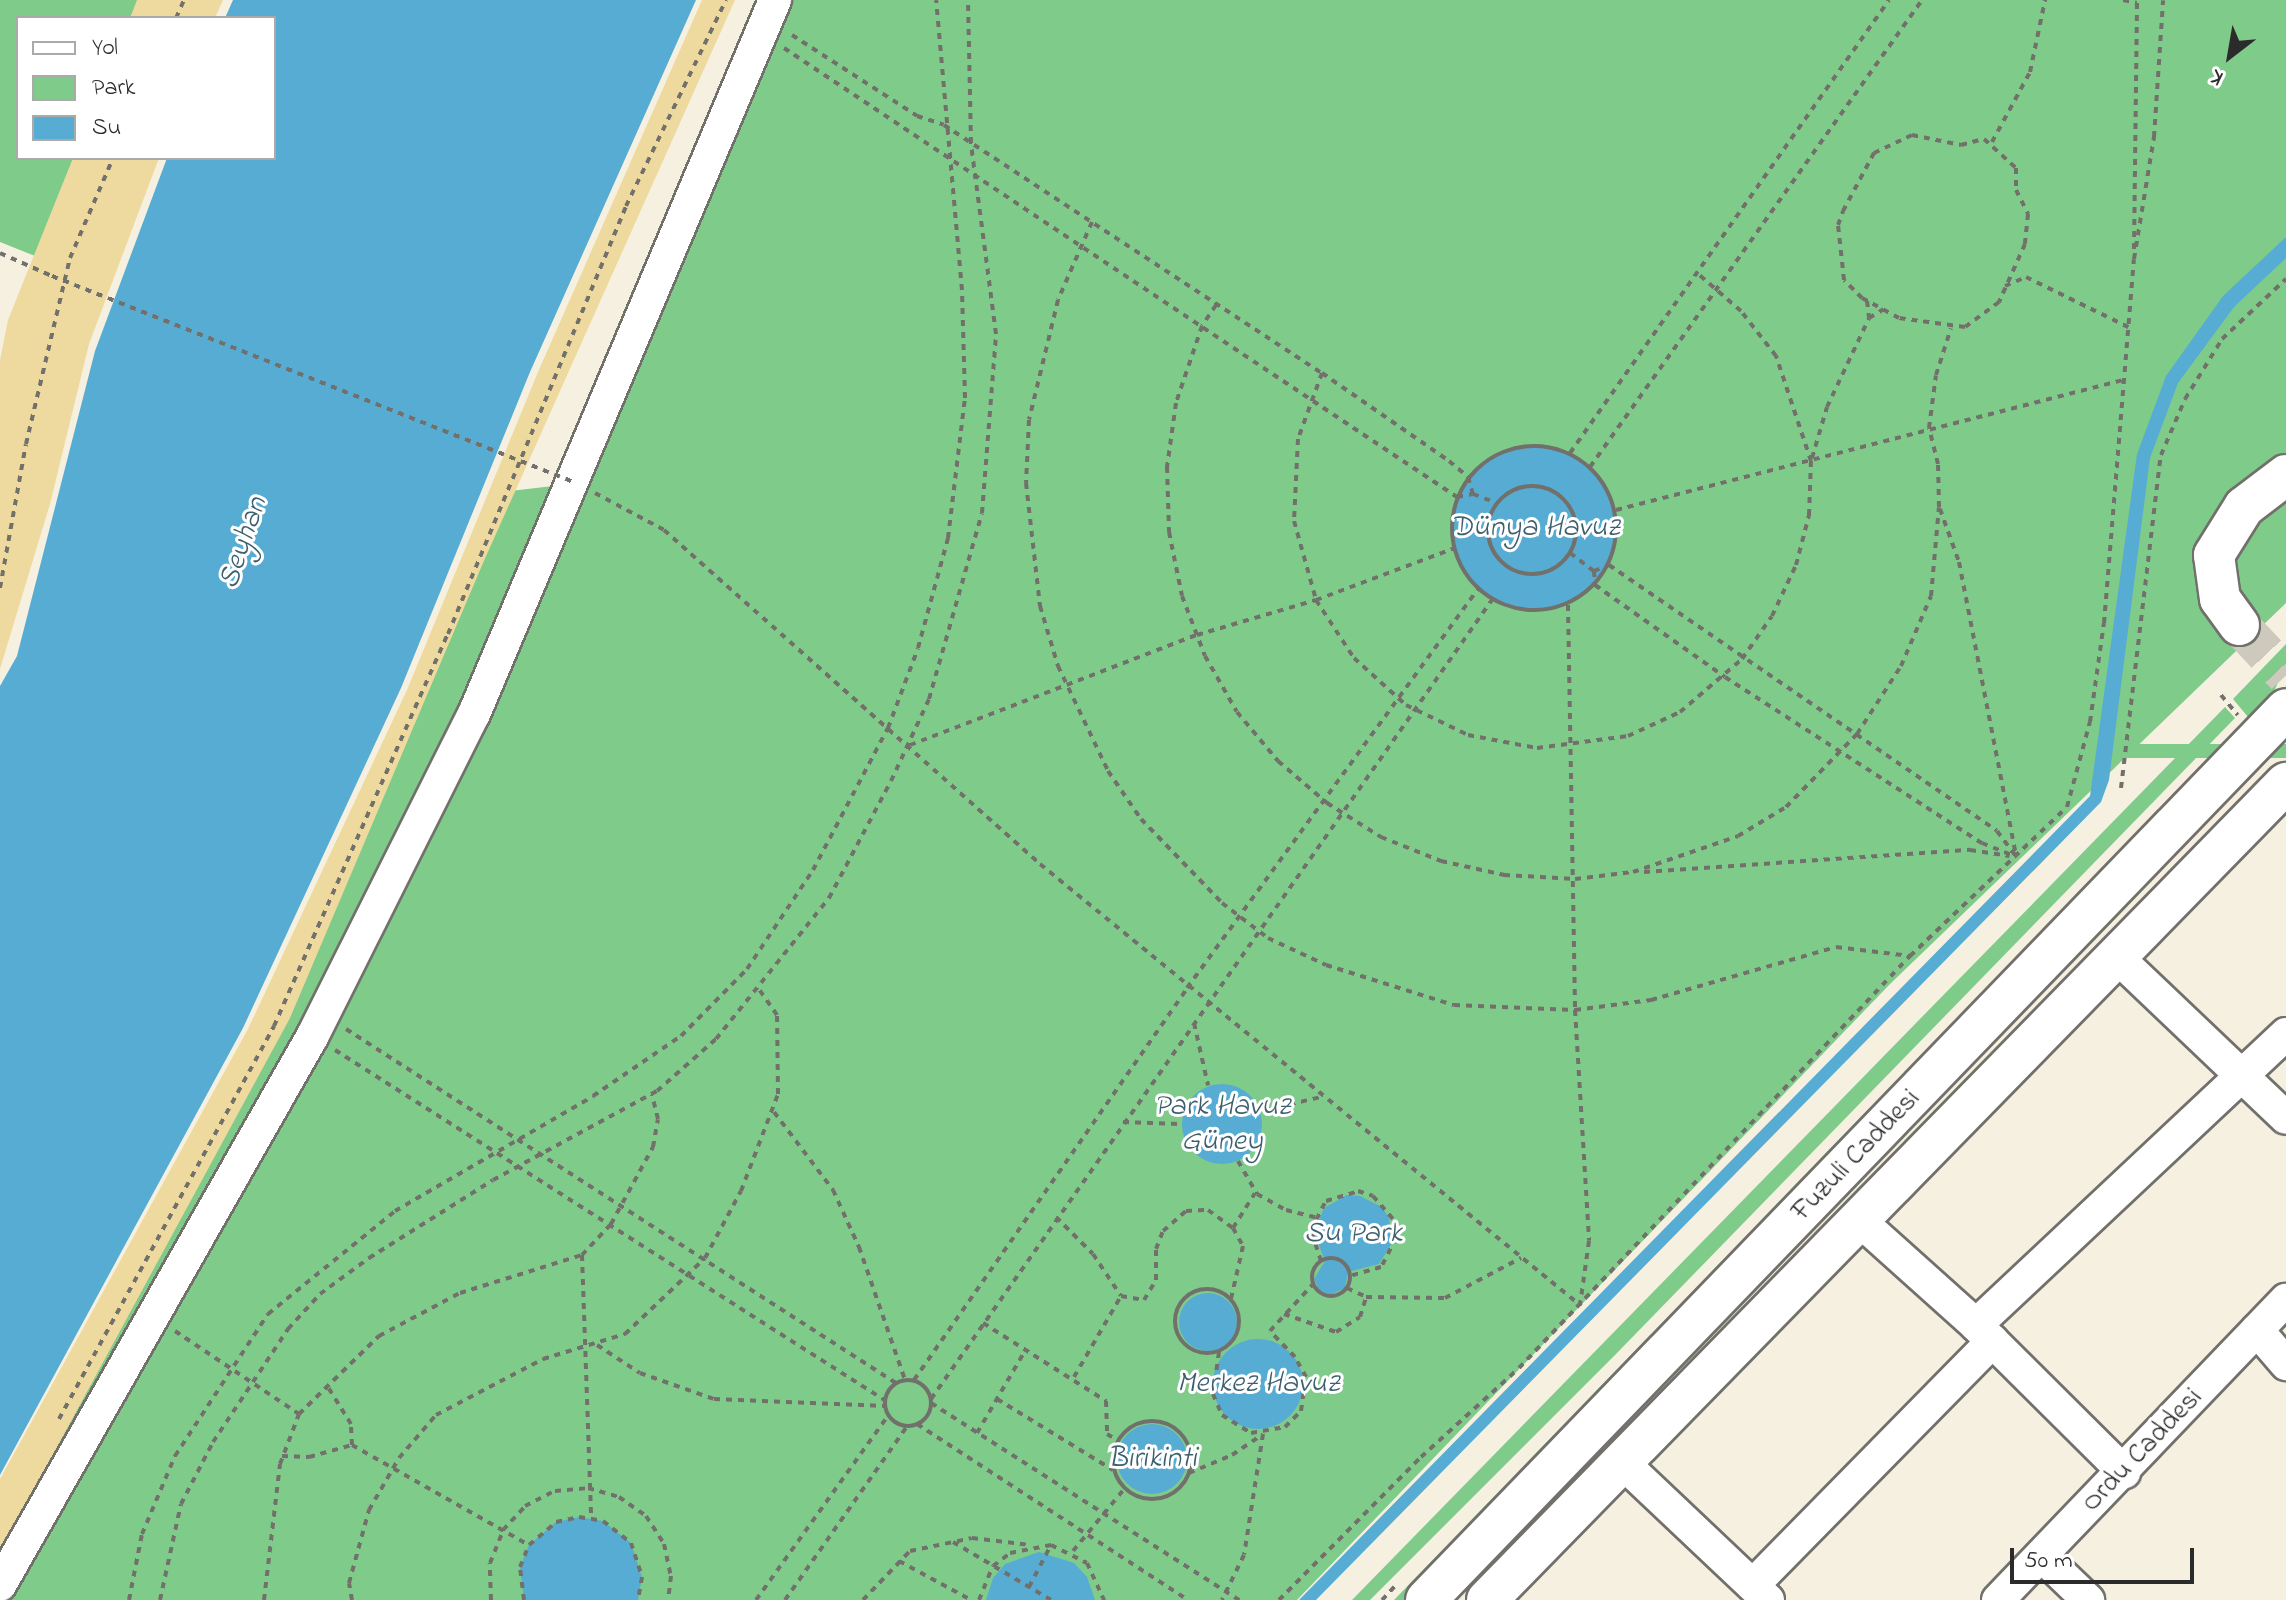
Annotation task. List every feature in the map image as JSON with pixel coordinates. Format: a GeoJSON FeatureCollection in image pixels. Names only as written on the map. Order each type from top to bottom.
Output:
{"type":"FeatureCollection","features":[{"type":"Feature","properties":{"kind":"main road"},"geometry":{"type":"LineString","coordinates":[[2239,625],[2220,599],[2214,555],[2244,507],[2286,475]]}},
{"type":"Feature","properties":{"kind":"main road","name":"Fuzuli Caddesi"},"geometry":{"type":"LineString","coordinates":[[1426,1600],[2286,709]]}},
{"type":"Feature","properties":{"kind":"main road","name":"Fuzuli Caddesi"},"geometry":{"type":"LineString","coordinates":[[1487,1600],[2286,783]]}},
{"type":"Feature","properties":{"kind":"street"},"geometry":{"type":"LineString","coordinates":[[0,1585],[155,1318],[318,1026],[474,714],[767,17]]}},
{"type":"Feature","properties":{"kind":"street"},"geometry":{"type":"LineString","coordinates":[[2117,957],[2286,1118]]}},
{"type":"Feature","properties":{"kind":"street"},"geometry":{"type":"LineString","coordinates":[[1622,1462],[1760,1595],[1984,1333],[2286,1034]]}},
{"type":"Feature","properties":{"kind":"street"},"geometry":{"type":"LineString","coordinates":[[1858,1219],[1984,1333],[2124,1472]]}},
{"type":"Feature","properties":{"kind":"street","name":"Ordu Caddesi"},"geometry":{"type":"LineString","coordinates":[[1998,1600],[2286,1300]]}},
{"type":"Feature","properties":{"kind":"street"},"geometry":{"type":"LineString","coordinates":[[2257,1330],[2286,1364]]}},
{"type":"Feature","properties":{"kind":"street"},"geometry":{"type":"LineString","coordinates":[[2042,1556],[2088,1600]]}},
{"type":"Feature","properties":{"kind":"path"},"geometry":{"type":"LineString","coordinates":[[55,1428],[274,1026],[448,634],[626,206],[726,0]]}},
{"type":"Feature","properties":{"kind":"path"},"geometry":{"type":"LineString","coordinates":[[129,1600],[142,1534],[170,1469],[229,1368],[268,1314],[318,1269],[395,1211],[517,1141],[681,1036],[747,969],[813,870],[888,728],[918,648],[948,538],[965,398],[962,290],[944,125],[936,0]]}},
{"type":"Feature","properties":{"kind":"path"},"geometry":{"type":"LineString","coordinates":[[160,1600],[181,1504],[213,1442],[269,1353],[320,1294],[436,1214],[652,1095],[716,1039],[829,898],[908,746],[952,631],[982,513],[996,334],[979,179],[971,143],[968,0]]}},
{"type":"Feature","properties":{"kind":"path"},"geometry":{"type":"LineString","coordinates":[[1570,453],[1889,0]]}},
{"type":"Feature","properties":{"kind":"path"},"geometry":{"type":"LineString","coordinates":[[1590,467],[1922,0]]}},
{"type":"Feature","properties":{"kind":"path"},"geometry":{"type":"LineString","coordinates":[[1992,143],[2030,72],[2045,0]]}},
{"type":"Feature","properties":{"kind":"path"},"geometry":{"type":"LineString","coordinates":[[2123,0],[2137,2],[2134,259]]}},
{"type":"Feature","properties":{"kind":"path"},"geometry":{"type":"LineString","coordinates":[[1279,1600],[1580,1306],[1910,956],[2067,807],[2080,771],[2104,623],[2134,259],[2154,137],[2163,0]]}},
{"type":"Feature","properties":{"kind":"path"},"geometry":{"type":"LineString","coordinates":[[767,17],[917,116],[944,125],[1322,373],[1468,477],[1473,494]]}},
{"type":"Feature","properties":{"kind":"path"},"geometry":{"type":"LineString","coordinates":[[767,17],[979,179],[1081,242],[1457,497],[1473,494],[1496,503]]}},
{"type":"Feature","properties":{"kind":"path"},"geometry":{"type":"LineString","coordinates":[[1912,135],[1961,145],[1984,139],[1992,143],[2016,168],[2016,190],[2028,214],[2019,263],[1992,311],[1965,327],[1951,328],[1899,318],[1867,301],[1844,280],[1838,225],[1874,153],[1912,135]]}},
{"type":"Feature","properties":{"kind":"path"},"geometry":{"type":"LineString","coordinates":[[0,588],[26,444],[70,258],[112,160]]}},
{"type":"Feature","properties":{"kind":"path"},"geometry":{"type":"LineString","coordinates":[[1092,222],[1081,242],[1040,359],[1026,483],[1040,606],[1065,684],[1108,771],[1141,819],[1179,863],[1260,933],[1389,988],[1454,1005],[1575,1010],[1651,1000],[1836,947],[1910,956]]}},
{"type":"Feature","properties":{"kind":"path"},"geometry":{"type":"LineString","coordinates":[[0,253],[571,481],[664,530],[1206,1005],[1580,1306]]}},
{"type":"Feature","properties":{"kind":"path"},"geometry":{"type":"LineString","coordinates":[[2019,263],[2026,277],[2128,327]]}},
{"type":"Feature","properties":{"kind":"path"},"geometry":{"type":"LineString","coordinates":[[1696,272],[1719,288],[1776,356],[1811,461]]}},
{"type":"Feature","properties":{"kind":"path"},"geometry":{"type":"LineString","coordinates":[[2005,286],[2026,277]]}},
{"type":"Feature","properties":{"kind":"path"},"geometry":{"type":"LineString","coordinates":[[2121,788],[2161,455],[2185,399],[2222,339],[2286,279]]}},
{"type":"Feature","properties":{"kind":"path"},"geometry":{"type":"LineString","coordinates":[[1322,373],[1298,439],[1293,493],[1302,561],[1316,600],[1354,658],[1397,698],[1416,711],[1502,744],[1572,747],[1628,736],[1680,712],[1725,677],[1742,659],[1772,616],[1796,565],[1809,515],[1811,461],[1827,407],[1869,318],[1867,301]]}},
{"type":"Feature","properties":{"kind":"path"},"geometry":{"type":"LineString","coordinates":[[1216,305],[1202,326],[1176,403],[1167,467],[1169,532],[1182,596],[1197,635],[1237,712],[1278,761],[1323,800],[1381,837],[1441,861],[1504,875],[1575,879],[1633,872],[1970,850],[2016,857]]}},
{"type":"Feature","properties":{"kind":"path"},"geometry":{"type":"LineString","coordinates":[[1869,318],[1884,309]]}},
{"type":"Feature","properties":{"kind":"path"},"geometry":{"type":"LineString","coordinates":[[1633,872],[1687,858],[1738,836],[1786,807],[1857,734],[1901,666],[1931,596],[1939,507],[1938,464],[1929,428],[1936,375],[1951,328]]}},
{"type":"Feature","properties":{"kind":"path"},"geometry":{"type":"LineString","coordinates":[[1616,510],[2123,380]]}},
{"type":"Feature","properties":{"kind":"path"},"geometry":{"type":"LineString","coordinates":[[1523,446],[1570,453],[1590,467],[1616,510],[1609,565],[1595,585],[1568,605],[1543,611],[1492,600],[1478,589],[1455,548],[1457,497],[1468,477],[1497,453],[1523,446]]}},
{"type":"Feature","properties":{"kind":"path"},"geometry":{"type":"LineString","coordinates":[[1525,486],[1560,495],[1575,519],[1570,553],[1558,566],[1538,574],[1508,568],[1495,556],[1487,532],[1496,503],[1525,486]]}},
{"type":"Feature","properties":{"kind":"path"},"geometry":{"type":"LineString","coordinates":[[1939,507],[1959,562],[2016,857]]}},
{"type":"Feature","properties":{"kind":"path"},"geometry":{"type":"LineString","coordinates":[[908,746],[1197,635],[1316,600],[1455,548]]}},
{"type":"Feature","properties":{"kind":"path"},"geometry":{"type":"LineString","coordinates":[[1570,553],[1594,571],[1595,585]]}},
{"type":"Feature","properties":{"kind":"path"},"geometry":{"type":"LineString","coordinates":[[1609,565],[1997,831],[2016,857]]}},
{"type":"Feature","properties":{"kind":"path"},"geometry":{"type":"LineString","coordinates":[[1594,571],[1609,565]]}},
{"type":"Feature","properties":{"kind":"path"},"geometry":{"type":"LineString","coordinates":[[1595,585],[1839,755],[1982,843],[2016,857]]}},
{"type":"Feature","properties":{"kind":"path"},"geometry":{"type":"LineString","coordinates":[[914,1380],[1187,988],[1478,589]]}},
{"type":"Feature","properties":{"kind":"path"},"geometry":{"type":"LineString","coordinates":[[318,1026],[497,1151],[886,1404],[889,1414],[908,1425],[917,1424],[927,1417],[931,1401],[1056,1217],[1346,815],[1492,600]]}},
{"type":"Feature","properties":{"kind":"path"},"geometry":{"type":"LineString","coordinates":[[1568,605],[1575,1010],[1589,1241],[1580,1306]]}},
{"type":"Feature","properties":{"kind":"path"},"geometry":{"type":"LineString","coordinates":[[352,1600],[349,1583],[369,1510],[393,1469],[436,1415],[543,1359],[625,1334],[705,1258],[741,1191],[773,1111],[780,1065],[777,1015],[758,988]]}},
{"type":"Feature","properties":{"kind":"path"},"geometry":{"type":"LineString","coordinates":[[1194,1023],[1208,1085]]}},
{"type":"Feature","properties":{"kind":"path"},"geometry":{"type":"LineString","coordinates":[[318,1026],[623,1204],[896,1383]]}},
{"type":"Feature","properties":{"kind":"path"},"geometry":{"type":"LineString","coordinates":[[264,1600],[282,1456],[299,1414],[326,1384],[379,1336],[460,1293],[582,1255],[611,1224],[653,1147],[658,1119],[652,1095]]}},
{"type":"Feature","properties":{"kind":"path"},"geometry":{"type":"LineString","coordinates":[[1266,1110],[1321,1097]]}},
{"type":"Feature","properties":{"kind":"path"},"geometry":{"type":"LineString","coordinates":[[773,1111],[833,1190],[859,1247],[905,1380]]}},
{"type":"Feature","properties":{"kind":"path"},"geometry":{"type":"LineString","coordinates":[[1123,1122],[1180,1124]]}},
{"type":"Feature","properties":{"kind":"path"},"geometry":{"type":"LineString","coordinates":[[1238,1161],[1255,1192],[1286,1210],[1315,1217]]}},
{"type":"Feature","properties":{"kind":"path"},"geometry":{"type":"LineString","coordinates":[[1233,1228],[1255,1192]]}},
{"type":"Feature","properties":{"kind":"path"},"geometry":{"type":"LineString","coordinates":[[1321,1261],[1313,1246],[1315,1217],[1326,1201],[1341,1193],[1373,1196],[1387,1207],[1395,1221],[1392,1254],[1381,1267],[1350,1276]]}},
{"type":"Feature","properties":{"kind":"path"},"geometry":{"type":"LineString","coordinates":[[1056,1217],[1093,1254],[1121,1296],[1144,1300],[1150,1295],[1156,1249],[1163,1231],[1178,1216],[1208,1210],[1233,1228],[1243,1246],[1231,1299],[1240,1323],[1230,1345],[1219,1352],[1206,1354],[1184,1343],[1177,1332],[1178,1308],[1196,1291],[1221,1292],[1231,1299]]}},
{"type":"Feature","properties":{"kind":"path"},"geometry":{"type":"LineString","coordinates":[[582,1255],[591,1518]]}},
{"type":"Feature","properties":{"kind":"path"},"geometry":{"type":"LineString","coordinates":[[1313,1284],[1329,1296],[1347,1288],[1366,1297],[1445,1298],[1521,1258]]}},
{"type":"Feature","properties":{"kind":"path"},"geometry":{"type":"LineString","coordinates":[[1189,1473],[1232,1455],[1263,1434],[1294,1420],[1305,1400],[1302,1366],[1271,1337],[1273,1323],[1313,1284],[1313,1271],[1321,1261],[1340,1260],[1350,1276],[1347,1288]]}},
{"type":"Feature","properties":{"kind":"path"},"geometry":{"type":"LineString","coordinates":[[1073,1378],[1121,1296]]}},
{"type":"Feature","properties":{"kind":"path"},"geometry":{"type":"LineString","coordinates":[[1284,1314],[1336,1332],[1360,1317],[1366,1297]]}},
{"type":"Feature","properties":{"kind":"path"},"geometry":{"type":"LineString","coordinates":[[155,1318],[299,1414]]}},
{"type":"Feature","properties":{"kind":"path"},"geometry":{"type":"LineString","coordinates":[[983,1323],[1106,1401],[1107,1434],[1117,1440]]}},
{"type":"Feature","properties":{"kind":"path"},"geometry":{"type":"LineString","coordinates":[[597,1344],[640,1373],[714,1399],[886,1404]]}},
{"type":"Feature","properties":{"kind":"path"},"geometry":{"type":"LineString","coordinates":[[977,1433],[1026,1349]]}},
{"type":"Feature","properties":{"kind":"path"},"geometry":{"type":"LineString","coordinates":[[1219,1352],[1213,1383],[1216,1406],[1230,1424],[1263,1434]]}},
{"type":"Feature","properties":{"kind":"path"},"geometry":{"type":"LineString","coordinates":[[886,1404],[896,1383],[914,1380]]}},
{"type":"Feature","properties":{"kind":"path"},"geometry":{"type":"LineString","coordinates":[[914,1380],[931,1401],[977,1433],[1239,1600]]}},
{"type":"Feature","properties":{"kind":"path"},"geometry":{"type":"LineString","coordinates":[[326,1384],[346,1411],[355,1438],[352,1445]]}},
{"type":"Feature","properties":{"kind":"path"},"geometry":{"type":"LineString","coordinates":[[997,1399],[1113,1470],[1125,1488],[1147,1500],[1162,1499],[1176,1492],[1189,1473],[1191,1450],[1172,1426],[1141,1422],[1117,1440],[1113,1470]]}},
{"type":"Feature","properties":{"kind":"path"},"geometry":{"type":"LineString","coordinates":[[756,1600],[889,1414]]}},
{"type":"Feature","properties":{"kind":"path"},"geometry":{"type":"LineString","coordinates":[[917,1424],[1188,1600]]}},
{"type":"Feature","properties":{"kind":"path"},"geometry":{"type":"LineString","coordinates":[[785,1600],[908,1425]]}},
{"type":"Feature","properties":{"kind":"path"},"geometry":{"type":"LineString","coordinates":[[1222,1600],[1244,1555],[1263,1434]]}},
{"type":"Feature","properties":{"kind":"path"},"geometry":{"type":"LineString","coordinates":[[282,1456],[309,1457],[352,1445],[529,1545]]}},
{"type":"Feature","properties":{"kind":"path"},"geometry":{"type":"LineString","coordinates":[[491,1600],[490,1563],[503,1530],[525,1506],[555,1491],[588,1488],[619,1497],[646,1516],[664,1544],[671,1576],[668,1600]]}},
{"type":"Feature","properties":{"kind":"path"},"geometry":{"type":"LineString","coordinates":[[1072,1552],[1101,1512],[1125,1488]]}},
{"type":"Feature","properties":{"kind":"path"},"geometry":{"type":"LineString","coordinates":[[524,1600],[520,1567],[529,1545],[556,1522],[591,1518],[613,1526],[631,1543],[642,1577],[638,1600]]}},
{"type":"Feature","properties":{"kind":"path"},"geometry":{"type":"LineString","coordinates":[[863,1600],[910,1551],[951,1540],[1004,1539],[1030,1545],[1051,1545],[1072,1552],[1097,1578],[1104,1600]]}},
{"type":"Feature","properties":{"kind":"path"},"geometry":{"type":"LineString","coordinates":[[951,1540],[1046,1599]]}},
{"type":"Feature","properties":{"kind":"path"},"geometry":{"type":"LineString","coordinates":[[979,1600],[993,1566],[1030,1545]]}},
{"type":"Feature","properties":{"kind":"path"},"geometry":{"type":"LineString","coordinates":[[1029,1587],[1051,1545]]}},
{"type":"Feature","properties":{"kind":"path"},"geometry":{"type":"LineString","coordinates":[[898,1561],[971,1600]]}},
{"type":"Feature","properties":{"kind":"green space"},"geometry":{"type":"Polygon","coordinates":[[[0,0],[174,0],[167,16],[16,16],[16,160],[105,160],[60,266],[0,242],[0,0]]]}},
{"type":"Feature","properties":{"kind":"green space"},"geometry":{"type":"Polygon","coordinates":[[[785,0],[2286,0],[2286,603],[1890,984],[1297,1600],[0,1600],[0,1528],[413,714],[494,493],[579,483],[785,0]]]}},
{"type":"Feature","properties":{"kind":"green space"},"geometry":{"type":"Polygon","coordinates":[[[2286,644],[2286,664],[2272,696],[1404,1600],[1394,1600],[2248,717],[2233,699],[2286,644]]]}},
{"type":"Feature","properties":{"kind":"green space"},"geometry":{"type":"Polygon","coordinates":[[[2225,707],[2235,718],[1616,1354],[1370,1600],[1352,1600],[2225,707]]]}},
{"type":"Feature","properties":{"kind":"green space"},"geometry":{"type":"Polygon","coordinates":[[[1090,744],[2286,744],[2286,758],[1090,758],[1090,744]]]}},
{"type":"Feature","properties":{"kind":"sand"},"geometry":{"type":"Polygon","coordinates":[[[137,0],[223,0],[216,16],[131,16],[137,0]]]}},
{"type":"Feature","properties":{"kind":"sand"},"geometry":{"type":"Polygon","coordinates":[[[702,0],[735,0],[483,563],[290,1018],[0,1552],[0,1479],[248,1029],[407,690],[538,372],[702,0]]]}},
{"type":"Feature","properties":{"kind":"sand"},"geometry":{"type":"Polygon","coordinates":[[[72,160],[158,160],[89,344],[50,504],[0,669],[0,360],[8,320],[72,160]]]}},
{"type":"Feature","properties":{"kind":"water","name":"Seyhan"},"geometry":{"type":"Polygon","coordinates":[[[233,0],[696,0],[530,372],[401,688],[243,1028],[0,1475],[0,686],[17,656],[95,351],[166,160],[276,160],[276,16],[226,16],[233,0]]]}},
{"type":"Feature","properties":{"kind":"water"},"geometry":{"type":"Polygon","coordinates":[[[2286,237],[2286,258],[2234,307],[2178,383],[2150,458],[2109,780],[2101,802],[1316,1600],[1299,1600],[2090,796],[2137,454],[2166,376],[2223,296],[2286,237]]]}},
{"type":"Feature","properties":{"kind":"water","name":"Dünya Havuz"},"geometry":{"type":"Polygon","coordinates":[[[1534,447],[1565,453],[1591,471],[1609,497],[1615,528],[1609,559],[1591,585],[1565,603],[1534,609],[1503,603],[1477,585],[1459,559],[1453,528],[1459,497],[1477,471],[1503,453],[1534,447]]]}},
{"type":"Feature","properties":{"kind":"water","name":"Park Havuz Güney"},"geometry":{"type":"Polygon","coordinates":[[[1222,1084],[1237,1087],[1250,1096],[1259,1109],[1262,1124],[1259,1139],[1250,1152],[1237,1161],[1222,1164],[1207,1161],[1194,1152],[1185,1139],[1182,1124],[1185,1109],[1194,1096],[1207,1087],[1222,1084]]]}},
{"type":"Feature","properties":{"kind":"water","name":"Su Park"},"geometry":{"type":"Polygon","coordinates":[[[1347,1195],[1360,1196],[1382,1207],[1389,1218],[1392,1243],[1379,1264],[1348,1272],[1345,1288],[1330,1295],[1319,1290],[1314,1279],[1325,1261],[1314,1232],[1324,1208],[1347,1195]]]}},
{"type":"Feature","properties":{"kind":"water"},"geometry":{"type":"Polygon","coordinates":[[[1208,1293],[1219,1295],[1228,1302],[1235,1311],[1235,1333],[1228,1342],[1219,1349],[1208,1351],[1197,1349],[1188,1342],[1181,1333],[1179,1322],[1181,1311],[1188,1302],[1197,1295],[1208,1293]]]}},
{"type":"Feature","properties":{"kind":"water","name":"Merkez Havuz"},"geometry":{"type":"Polygon","coordinates":[[[1258,1339],[1275,1343],[1290,1352],[1299,1367],[1303,1384],[1299,1401],[1290,1416],[1275,1425],[1258,1429],[1241,1425],[1226,1416],[1217,1401],[1213,1384],[1217,1367],[1226,1352],[1241,1343],[1258,1339]]]}},
{"type":"Feature","properties":{"kind":"water","name":"Birikinti"},"geometry":{"type":"Polygon","coordinates":[[[1152,1424],[1177,1434],[1187,1459],[1177,1484],[1152,1494],[1127,1484],[1117,1459],[1127,1434],[1152,1424]]]}},
{"type":"Feature","properties":{"kind":"water"},"geometry":{"type":"Polygon","coordinates":[[[579,1517],[603,1521],[631,1543],[642,1577],[638,1600],[524,1600],[520,1567],[529,1545],[556,1522],[579,1517]]]}},
{"type":"Feature","properties":{"kind":"water"},"geometry":{"type":"Polygon","coordinates":[[[1039,1552],[1074,1563],[1087,1577],[1095,1600],[986,1600],[993,1578],[1005,1564],[1039,1552]]]}},
{"type":"Feature","properties":{"kind":"tunnel"},"geometry":{"type":"LineString","coordinates":[[2239,625],[2286,675]]}}]}
